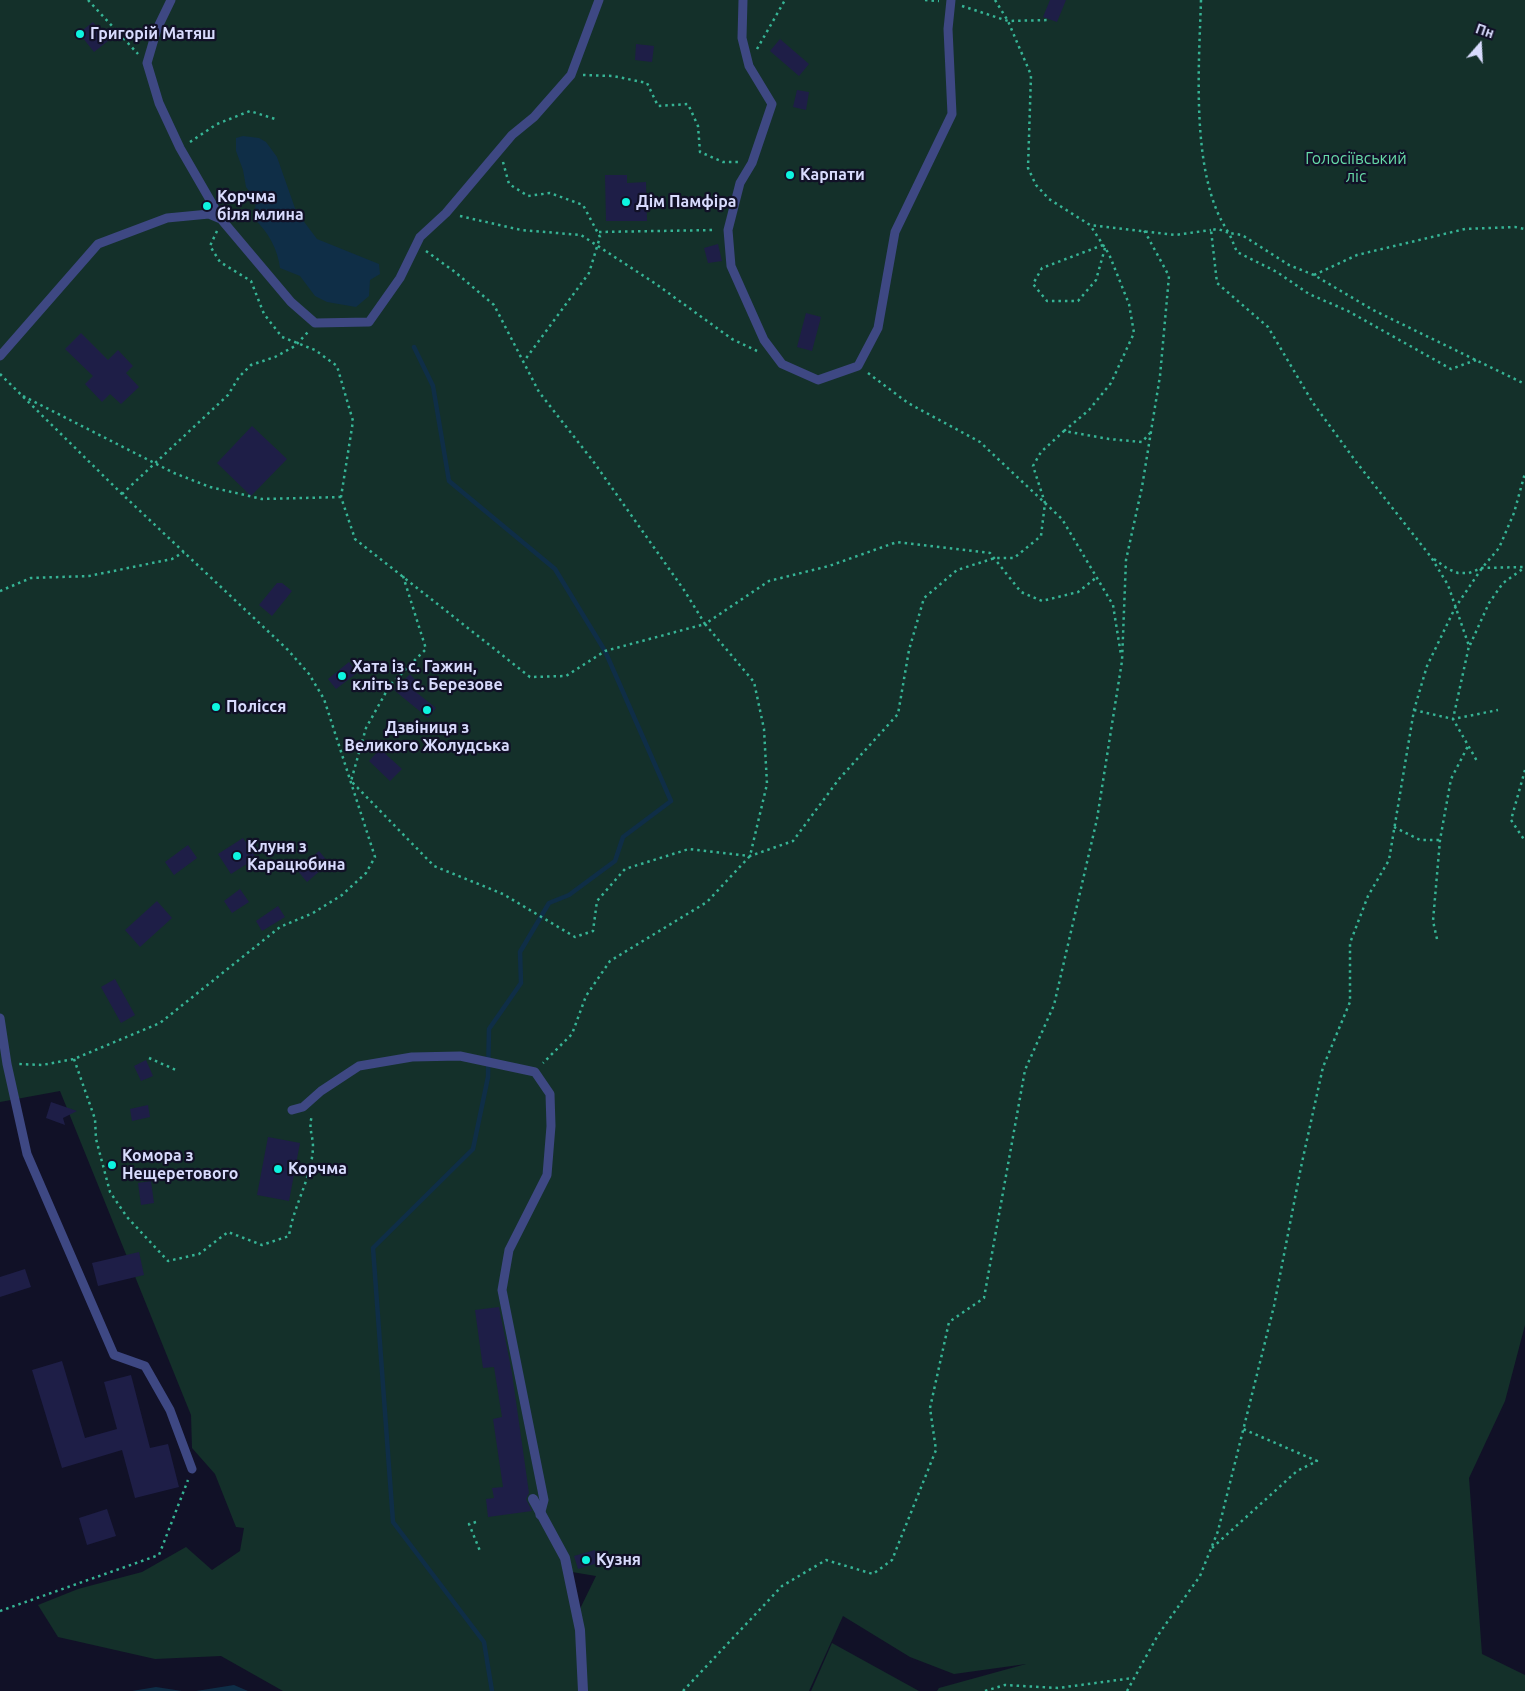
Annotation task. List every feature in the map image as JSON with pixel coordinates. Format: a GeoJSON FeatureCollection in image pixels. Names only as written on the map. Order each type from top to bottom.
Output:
{"type":"FeatureCollection","features":[{"type":"Feature","properties":{"kind":"street"},"geometry":{"type":"LineString","coordinates":[[533,1499],[565,1558],[580,1630],[583,1691]]}},
{"type":"Feature","properties":{"kind":"lane"},"geometry":{"type":"LineString","coordinates":[[171,0],[157,29],[147,63],[159,103],[180,148],[223,221],[291,302],[315,323],[369,322],[400,278],[420,237],[446,213],[512,135],[534,118],[571,75],[599,0]]}},
{"type":"Feature","properties":{"kind":"lane"},"geometry":{"type":"LineString","coordinates":[[743,0],[742,38],[749,66],[772,104],[752,163],[740,183],[728,230],[731,266],[764,340],[782,364],[818,380],[858,366],[878,328],[895,232],[952,114],[950,1]]}},
{"type":"Feature","properties":{"kind":"lane"},"geometry":{"type":"LineString","coordinates":[[0,356],[98,244],[167,218],[209,214],[223,221]]}},
{"type":"Feature","properties":{"kind":"lane"},"geometry":{"type":"LineString","coordinates":[[0,1018],[6,1064],[27,1154],[114,1355],[145,1366],[170,1410],[192,1469]]}},
{"type":"Feature","properties":{"kind":"lane"},"geometry":{"type":"LineString","coordinates":[[292,1110],[302,1107],[321,1091],[359,1066],[412,1058],[460,1056],[535,1072],[550,1094],[551,1126],[547,1174],[508,1250],[502,1290],[544,1500],[540,1515]]}},
{"type":"Feature","properties":{"kind":"path"},"geometry":{"type":"LineString","coordinates":[[88,0],[147,63]]}},
{"type":"Feature","properties":{"kind":"path"},"geometry":{"type":"LineString","coordinates":[[749,66],[785,0]]}},
{"type":"Feature","properties":{"kind":"path"},"geometry":{"type":"LineString","coordinates":[[925,0],[950,1],[1008,22],[1050,20]]}},
{"type":"Feature","properties":{"kind":"path"},"geometry":{"type":"LineString","coordinates":[[351,781],[434,866],[503,894],[575,937],[593,931],[597,901],[626,869],[689,849],[750,856],[792,841],[839,779],[898,714],[909,650],[924,598],[958,570],[995,558],[1014,558],[1041,536],[1045,503],[1033,466],[1041,452],[1089,410],[1111,383],[1134,333],[1129,304],[1104,246],[1090,225],[1049,199],[1036,184],[1028,168],[1031,75],[1008,22],[995,0]]}},
{"type":"Feature","properties":{"kind":"path"},"geometry":{"type":"LineString","coordinates":[[1201,0],[1199,116],[1209,191],[1219,218],[1229,233],[1237,252],[1276,272],[1308,294],[1348,311],[1451,369],[1476,360]]}},
{"type":"Feature","properties":{"kind":"path"},"geometry":{"type":"LineString","coordinates":[[571,75],[613,76],[647,83],[658,106],[688,104],[698,126],[700,152],[723,162],[752,163]]}},
{"type":"Feature","properties":{"kind":"path"},"geometry":{"type":"LineString","coordinates":[[180,148],[216,124],[250,110],[275,119]]}},
{"type":"Feature","properties":{"kind":"path"},"geometry":{"type":"LineString","coordinates":[[502,158],[509,184],[528,196],[550,194],[583,205],[600,237],[589,273],[524,361]]}},
{"type":"Feature","properties":{"kind":"path"},"geometry":{"type":"LineString","coordinates":[[446,213],[521,230],[581,235],[732,339],[782,364]]}},
{"type":"Feature","properties":{"kind":"path"},"geometry":{"type":"LineString","coordinates":[[223,221],[210,246],[220,262],[251,281],[264,314],[282,337],[315,350],[337,366],[353,421],[342,497],[356,539],[530,678],[566,676],[606,651],[705,624],[769,581],[829,566],[897,542],[990,553],[1021,592],[1042,600],[1078,592],[1097,577]]}},
{"type":"Feature","properties":{"kind":"path"},"geometry":{"type":"LineString","coordinates":[[1090,225],[1175,234],[1218,229],[1242,235],[1289,265],[1314,275],[1373,310],[1525,384]]}},
{"type":"Feature","properties":{"kind":"path"},"geometry":{"type":"LineString","coordinates":[[1314,275],[1356,255],[1465,229],[1514,227],[1525,229]]}},
{"type":"Feature","properties":{"kind":"path"},"geometry":{"type":"LineString","coordinates":[[599,232],[728,230]]}},
{"type":"Feature","properties":{"kind":"path"},"geometry":{"type":"LineString","coordinates":[[683,1691],[782,1586],[826,1560],[873,1574],[892,1560],[936,1450],[930,1408],[949,1322],[984,1298],[1025,1070],[1054,1005],[1097,820],[1122,661],[1126,560],[1160,376],[1169,276],[1144,230]]}},
{"type":"Feature","properties":{"kind":"path"},"geometry":{"type":"LineString","coordinates":[[1211,230],[1217,283],[1268,328],[1313,403],[1357,463],[1431,557],[1448,585],[1469,646]]}},
{"type":"Feature","properties":{"kind":"path"},"geometry":{"type":"LineString","coordinates":[[417,244],[455,272],[494,305],[539,392],[599,469],[684,590],[705,624],[754,682],[764,729],[767,784],[750,856],[707,902],[610,960],[586,996],[572,1034],[535,1072]]}},
{"type":"Feature","properties":{"kind":"path"},"geometry":{"type":"LineString","coordinates":[[1104,246],[1096,280],[1078,301],[1047,301],[1033,284],[1042,268],[1104,246]]}},
{"type":"Feature","properties":{"kind":"path"},"geometry":{"type":"LineString","coordinates":[[122,494],[228,395],[239,377],[252,365],[275,357],[298,343],[315,323]]}},
{"type":"Feature","properties":{"kind":"path"},"geometry":{"type":"LineString","coordinates":[[858,366],[908,403],[980,442],[1062,519],[1114,606],[1122,661]]}},
{"type":"Feature","properties":{"kind":"path"},"geometry":{"type":"LineString","coordinates":[[0,374],[122,494],[288,650],[309,674],[324,699],[375,857],[366,873],[327,905],[280,928],[160,1023],[74,1059],[42,1065],[6,1064]]}},
{"type":"Feature","properties":{"kind":"path"},"geometry":{"type":"LineString","coordinates":[[20,394],[155,463],[210,487],[262,499],[342,497]]}},
{"type":"Feature","properties":{"kind":"path"},"geometry":{"type":"LineString","coordinates":[[1064,431],[1109,439],[1142,442],[1151,432]]}},
{"type":"Feature","properties":{"kind":"path"},"geometry":{"type":"LineString","coordinates":[[1126,1691],[1158,1635],[1200,1576],[1218,1531],[1274,1306],[1301,1167],[1324,1067],[1350,1002],[1350,943],[1368,896],[1389,860],[1414,710],[1427,666],[1455,608],[1482,568],[1499,548],[1514,512],[1525,473]]}},
{"type":"Feature","properties":{"kind":"path"},"geometry":{"type":"LineString","coordinates":[[0,591],[31,578],[89,576],[172,559],[184,552]]}},
{"type":"Feature","properties":{"kind":"path"},"geometry":{"type":"LineString","coordinates":[[1431,557],[1448,570],[1458,573],[1469,573],[1482,568],[1525,567]]}},
{"type":"Feature","properties":{"kind":"path"},"geometry":{"type":"LineString","coordinates":[[1477,761],[1453,719],[1469,646],[1489,604],[1502,583],[1525,567]]}},
{"type":"Feature","properties":{"kind":"path"},"geometry":{"type":"LineString","coordinates":[[351,781],[366,728],[390,685],[426,649],[403,576]]}},
{"type":"Feature","properties":{"kind":"path"},"geometry":{"type":"LineString","coordinates":[[1414,710],[1453,719],[1498,710]]}},
{"type":"Feature","properties":{"kind":"path"},"geometry":{"type":"LineString","coordinates":[[1437,939],[1433,921],[1440,840],[1451,780],[1468,746]]}},
{"type":"Feature","properties":{"kind":"path"},"geometry":{"type":"LineString","coordinates":[[1525,770],[1511,820],[1525,841]]}},
{"type":"Feature","properties":{"kind":"path"},"geometry":{"type":"LineString","coordinates":[[1394,827],[1420,840],[1440,840]]}},
{"type":"Feature","properties":{"kind":"path"},"geometry":{"type":"LineString","coordinates":[[150,1058],[176,1070]]}},
{"type":"Feature","properties":{"kind":"path"},"geometry":{"type":"LineString","coordinates":[[74,1059],[96,1119],[96,1139],[110,1192],[127,1217],[168,1261],[199,1254],[228,1232],[262,1245],[290,1236],[292,1218],[303,1193],[313,1146],[309,1124],[321,1091]]}},
{"type":"Feature","properties":{"kind":"path"},"geometry":{"type":"LineString","coordinates":[[1211,1549],[1297,1471],[1317,1461],[1243,1429]]}},
{"type":"Feature","properties":{"kind":"path"},"geometry":{"type":"LineString","coordinates":[[0,1611],[159,1555],[192,1469]]}},
{"type":"Feature","properties":{"kind":"path"},"geometry":{"type":"LineString","coordinates":[[476,1522],[468,1524],[480,1551]]}},
{"type":"Feature","properties":{"kind":"path"},"geometry":{"type":"LineString","coordinates":[[984,1691],[1005,1685],[1058,1688],[1134,1678]]}},
{"type":"Feature","properties":{"kind":"green space","name":"Голосіївський ліс"},"geometry":{"type":"Polygon","coordinates":[[[0,0],[1525,0],[1525,1325],[1505,1401],[1469,1478],[1482,1654],[1525,1675],[1525,1691],[937,1691],[939,1688],[1026,1664],[954,1674],[910,1657],[843,1616],[809,1691],[283,1691],[221,1656],[155,1659],[58,1637],[38,1605],[78,1589],[142,1572],[186,1547],[212,1570],[240,1551],[244,1528],[236,1527],[215,1474],[192,1448],[191,1415],[60,1091],[0,1102],[0,0]],[[566,1571],[578,1613],[596,1576],[566,1571]]]}},
{"type":"Feature","properties":{"kind":"green space"},"geometry":{"type":"Polygon","coordinates":[[[832,1643],[919,1691],[811,1691],[832,1643]]]}},
{"type":"Feature","properties":{"kind":"water"},"geometry":{"type":"Polygon","coordinates":[[[243,136],[259,138],[266,142],[277,157],[296,211],[317,239],[379,264],[380,274],[370,280],[369,296],[356,307],[327,302],[315,296],[300,276],[280,268],[272,241],[254,219],[256,200],[246,187],[243,170],[236,151],[236,138],[243,136]]]}},
{"type":"Feature","properties":{"kind":"water"},"geometry":{"type":"Polygon","coordinates":[[[234,1685],[248,1691],[196,1691],[234,1685]]]}},
{"type":"Feature","properties":{"kind":"water"},"geometry":{"type":"Polygon","coordinates":[[[156,1687],[182,1691],[132,1691],[156,1687]]]}},
{"type":"Feature","properties":{"kind":"building"},"geometry":{"type":"Polygon","coordinates":[[[1050,0],[1066,0],[1057,22],[1043,17],[1050,0]]]}},
{"type":"Feature","properties":{"kind":"building"},"geometry":{"type":"Polygon","coordinates":[[[93,22],[108,41],[94,52],[79,33],[93,22]]]}},
{"type":"Feature","properties":{"kind":"building"},"geometry":{"type":"Polygon","coordinates":[[[780,39],[809,64],[799,76],[770,51],[780,39]]]}},
{"type":"Feature","properties":{"kind":"building"},"geometry":{"type":"Polygon","coordinates":[[[636,44],[654,46],[652,62],[635,60],[636,44]]]}},
{"type":"Feature","properties":{"kind":"building"},"geometry":{"type":"Polygon","coordinates":[[[797,90],[809,92],[806,110],[793,107],[797,90]]]}},
{"type":"Feature","properties":{"kind":"building","name":"Дім Памфіра"},"geometry":{"type":"Polygon","coordinates":[[[605,175],[627,175],[627,183],[646,182],[647,221],[606,221],[605,175]]]}},
{"type":"Feature","properties":{"kind":"building"},"geometry":{"type":"Polygon","coordinates":[[[718,244],[722,261],[708,263],[704,248],[718,244]]]}},
{"type":"Feature","properties":{"kind":"building"},"geometry":{"type":"Polygon","coordinates":[[[806,313],[821,317],[812,351],[797,347],[806,313]]]}},
{"type":"Feature","properties":{"kind":"building"},"geometry":{"type":"Polygon","coordinates":[[[81,333],[108,360],[118,350],[133,366],[126,373],[139,387],[121,404],[110,394],[102,402],[85,384],[93,376],[65,349],[81,333]]]}},
{"type":"Feature","properties":{"kind":"building"},"geometry":{"type":"Polygon","coordinates":[[[252,426],[287,459],[251,496],[217,463],[252,426]]]}},
{"type":"Feature","properties":{"kind":"building"},"geometry":{"type":"Polygon","coordinates":[[[277,583],[282,583],[292,591],[272,616],[259,605],[277,583]]]}},
{"type":"Feature","properties":{"kind":"building","name":"Хата із с. Гажин, кліть із с. Березове"},"geometry":{"type":"Polygon","coordinates":[[[349,662],[357,673],[336,689],[328,679],[349,662]]]}},
{"type":"Feature","properties":{"kind":"building"},"geometry":{"type":"Polygon","coordinates":[[[410,674],[418,683],[412,689],[436,708],[428,718],[394,690],[410,674]]]}},
{"type":"Feature","properties":{"kind":"building"},"geometry":{"type":"Polygon","coordinates":[[[380,749],[402,769],[390,781],[369,761],[380,749]]]}},
{"type":"Feature","properties":{"kind":"building","name":"Клуня з Карацюбина"},"geometry":{"type":"Polygon","coordinates":[[[243,838],[256,858],[231,874],[218,854],[243,838]]]}},
{"type":"Feature","properties":{"kind":"building"},"geometry":{"type":"Polygon","coordinates":[[[188,845],[197,858],[174,875],[165,862],[188,845]]]}},
{"type":"Feature","properties":{"kind":"building"},"geometry":{"type":"Polygon","coordinates":[[[319,851],[329,863],[307,882],[297,870],[319,851]]]}},
{"type":"Feature","properties":{"kind":"building"},"geometry":{"type":"Polygon","coordinates":[[[240,889],[249,902],[232,913],[224,901],[240,889]]]}},
{"type":"Feature","properties":{"kind":"building"},"geometry":{"type":"Polygon","coordinates":[[[157,901],[172,918],[140,947],[125,930],[157,901]]]}},
{"type":"Feature","properties":{"kind":"building"},"geometry":{"type":"Polygon","coordinates":[[[278,906],[285,917],[262,931],[256,921],[278,906]]]}},
{"type":"Feature","properties":{"kind":"building"},"geometry":{"type":"Polygon","coordinates":[[[115,979],[135,1015],[121,1023],[101,987],[115,979]]]}},
{"type":"Feature","properties":{"kind":"building"},"geometry":{"type":"Polygon","coordinates":[[[146,1060],[153,1076],[141,1081],[134,1066],[146,1060]]]}},
{"type":"Feature","properties":{"kind":"building"},"geometry":{"type":"Polygon","coordinates":[[[51,1102],[77,1111],[63,1118],[65,1125],[46,1118],[51,1102]]]}},
{"type":"Feature","properties":{"kind":"building"},"geometry":{"type":"Polygon","coordinates":[[[148,1105],[150,1117],[132,1121],[130,1109],[148,1105]]]}},
{"type":"Feature","properties":{"kind":"building","name":"Корчма"},"geometry":{"type":"Polygon","coordinates":[[[268,1137],[300,1143],[289,1201],[257,1195],[268,1137]]]}},
{"type":"Feature","properties":{"kind":"building"},"geometry":{"type":"Polygon","coordinates":[[[151,1181],[154,1203],[141,1205],[138,1183],[151,1181]]]}},
{"type":"Feature","properties":{"kind":"building"},"geometry":{"type":"Polygon","coordinates":[[[139,1252],[144,1275],[98,1286],[92,1263],[139,1252]]]}},
{"type":"Feature","properties":{"kind":"building"},"geometry":{"type":"Polygon","coordinates":[[[25,1269],[31,1287],[0,1297],[0,1277],[25,1269]]]}},
{"type":"Feature","properties":{"kind":"building"},"geometry":{"type":"Polygon","coordinates":[[[499,1307],[512,1373],[529,1493],[526,1499],[532,1511],[488,1517],[486,1499],[494,1498],[492,1488],[503,1487],[493,1419],[502,1417],[494,1367],[483,1368],[475,1310],[499,1307]]]}},
{"type":"Feature","properties":{"kind":"building"},"geometry":{"type":"Polygon","coordinates":[[[62,1361],[85,1438],[117,1429],[104,1382],[131,1375],[150,1448],[168,1444],[179,1487],[135,1498],[122,1450],[62,1468],[32,1370],[62,1361]]]}},
{"type":"Feature","properties":{"kind":"building"},"geometry":{"type":"Polygon","coordinates":[[[107,1509],[116,1536],[87,1545],[79,1518],[107,1509]]]}},
{"type":"Feature","properties":{"kind":"building","name":"Кузня"},"geometry":{"type":"Polygon","coordinates":[[[595,1550],[598,1563],[578,1569],[574,1556],[595,1550]]]}},
{"type":"Feature","properties":{"kind":"waterway"},"geometry":{"type":"LineString","coordinates":[[414,347],[433,386],[449,481],[555,569],[605,651],[671,801],[623,837],[615,861],[569,895],[549,903],[520,952],[521,983],[489,1029],[488,1077],[473,1149],[373,1248],[393,1522],[484,1642],[492,1691]]}},
{"type":"Feature","properties":{"kind":"place","name":"Григорій Матяш"},"geometry":{"type":"Point","coordinates":[80,34]}},
{"type":"Feature","properties":{"kind":"place","name":"Карпати"},"geometry":{"type":"Point","coordinates":[790,175]}},
{"type":"Feature","properties":{"kind":"place","name":"Дім Памфіра"},"geometry":{"type":"Point","coordinates":[626,202]}},
{"type":"Feature","properties":{"kind":"place","name":"Корчма біля млина"},"geometry":{"type":"Point","coordinates":[207,206]}},
{"type":"Feature","properties":{"kind":"place","name":"Хата із с. Гажин, кліть із с. Березове"},"geometry":{"type":"Point","coordinates":[342,676]}},
{"type":"Feature","properties":{"kind":"place","name":"Полісся"},"geometry":{"type":"Point","coordinates":[216,707]}},
{"type":"Feature","properties":{"kind":"place","name":"Дзвіниця з Великого Жолудська"},"geometry":{"type":"Point","coordinates":[427,710]}},
{"type":"Feature","properties":{"kind":"place","name":"Клуня з Карацюбина"},"geometry":{"type":"Point","coordinates":[237,856]}},
{"type":"Feature","properties":{"kind":"place","name":"Комора з Нещеретового"},"geometry":{"type":"Point","coordinates":[112,1165]}},
{"type":"Feature","properties":{"kind":"place","name":"Корчма"},"geometry":{"type":"Point","coordinates":[278,1169]}},
{"type":"Feature","properties":{"kind":"place","name":"Кузня"},"geometry":{"type":"Point","coordinates":[586,1560]}}]}
